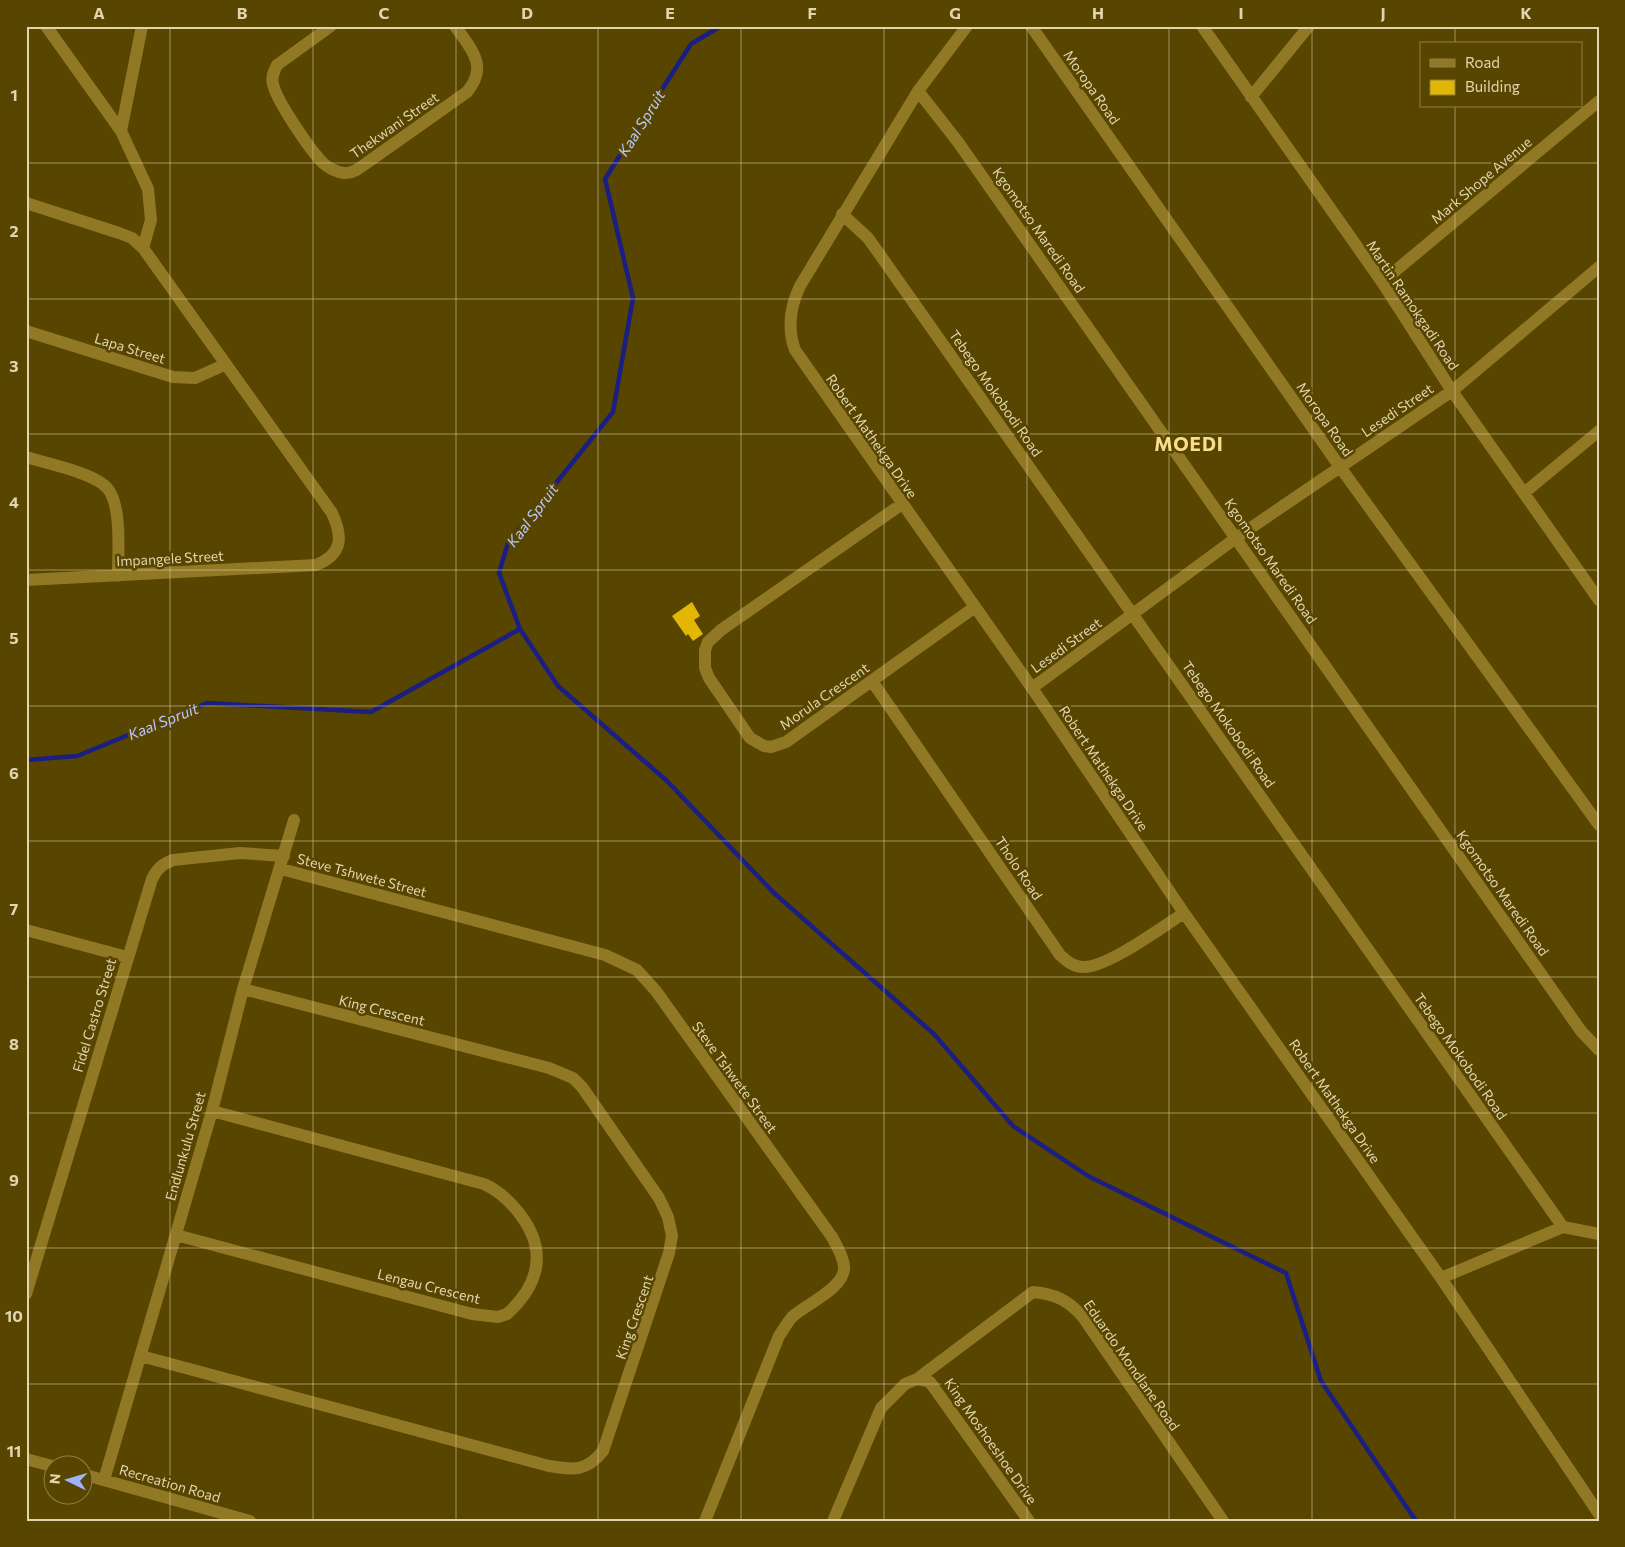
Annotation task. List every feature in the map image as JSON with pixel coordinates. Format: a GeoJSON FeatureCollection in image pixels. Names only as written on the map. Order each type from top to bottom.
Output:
{"type":"FeatureCollection","features":[{"type":"Feature","properties":{"kind":"street"},"geometry":{"type":"LineString","coordinates":[[46,26],[121,131],[148,188],[151,220],[143,248]]}},
{"type":"Feature","properties":{"kind":"street"},"geometry":{"type":"LineString","coordinates":[[121,131],[142,26]]}},
{"type":"Feature","properties":{"kind":"street","name":"Thekwani Street"},"geometry":{"type":"LineString","coordinates":[[331,26],[278,66],[273,74],[272,83],[277,96],[315,154],[324,164],[344,173],[353,172],[368,162],[467,92],[475,82],[478,72],[474,53],[455,26]]}},
{"type":"Feature","properties":{"kind":"street","name":"Robert Mathekga Drive"},"geometry":{"type":"LineString","coordinates":[[967,26],[918,90],[842,214],[795,296],[790,318],[791,339],[800,358],[1032,688],[1184,913],[1441,1278],[1596,1511]]}},
{"type":"Feature","properties":{"kind":"street","name":"Moropa Road"},"geometry":{"type":"LineString","coordinates":[[1031,26],[1340,466],[1599,825]]}},
{"type":"Feature","properties":{"kind":"street","name":"Martin Ramokgadi Road"},"geometry":{"type":"LineString","coordinates":[[1202,26],[1382,282],[1452,391],[1599,600]]}},
{"type":"Feature","properties":{"kind":"street"},"geometry":{"type":"LineString","coordinates":[[1251,97],[1309,26]]}},
{"type":"Feature","properties":{"kind":"street","name":"Kgomotso Maredi Road"},"geometry":{"type":"LineString","coordinates":[[918,90],[958,142],[1581,1031],[1599,1050]]}},
{"type":"Feature","properties":{"kind":"street","name":"Mark Shope Avenue"},"geometry":{"type":"LineString","coordinates":[[1382,282],[1599,101]]}},
{"type":"Feature","properties":{"kind":"street"},"geometry":{"type":"LineString","coordinates":[[26,203],[132,238],[143,248],[224,365]]}},
{"type":"Feature","properties":{"kind":"street","name":"Tebego Mokobodi Road"},"geometry":{"type":"LineString","coordinates":[[842,214],[855,224],[878,252],[1563,1227]]}},
{"type":"Feature","properties":{"kind":"street","name":"Lesedi Street"},"geometry":{"type":"LineString","coordinates":[[1032,688],[1236,538],[1452,391],[1599,267]]}},
{"type":"Feature","properties":{"kind":"street","name":"Lapa Street"},"geometry":{"type":"LineString","coordinates":[[26,331],[173,377],[195,378],[224,365]]}},
{"type":"Feature","properties":{"kind":"street","name":"Impangele Street"},"geometry":{"type":"LineString","coordinates":[[26,580],[316,565],[330,559],[336,550],[339,539],[338,526],[332,514],[224,365]]}},
{"type":"Feature","properties":{"kind":"street"},"geometry":{"type":"LineString","coordinates":[[1524,493],[1599,431]]}},
{"type":"Feature","properties":{"kind":"street"},"geometry":{"type":"LineString","coordinates":[[26,457],[89,477],[101,482],[108,489],[113,501],[117,521],[118,576]]}},
{"type":"Feature","properties":{"kind":"street","name":"Morula Crescent"},"geometry":{"type":"LineString","coordinates":[[902,504],[721,630],[708,642],[705,650],[705,668],[709,678],[750,738],[764,746],[771,747],[786,742],[974,607]]}},
{"type":"Feature","properties":{"kind":"street","name":"Tholo Road"},"geometry":{"type":"LineString","coordinates":[[872,681],[1054,947],[1070,964],[1083,967],[1100,965],[1184,913]]}},
{"type":"Feature","properties":{"kind":"street","name":"Endlunkulu Street"},"geometry":{"type":"LineString","coordinates":[[104,1480],[212,1111],[243,989],[294,820]]}},
{"type":"Feature","properties":{"kind":"street","name":"Fidel Castro Street"},"geometry":{"type":"LineString","coordinates":[[26,1294],[127,957],[156,870],[164,863],[173,860],[240,853],[284,856]]}},
{"type":"Feature","properties":{"kind":"street","name":"Steve Tshwete Street"},"geometry":{"type":"LineString","coordinates":[[280,869],[606,954],[637,970],[656,991],[832,1237],[843,1260],[842,1276],[833,1287],[793,1316],[779,1336],[705,1521]]}},
{"type":"Feature","properties":{"kind":"street"},"geometry":{"type":"LineString","coordinates":[[26,930],[127,957]]}},
{"type":"Feature","properties":{"kind":"street","name":"King Crescent"},"geometry":{"type":"LineString","coordinates":[[141,1356],[549,1466],[576,1469],[595,1461],[603,1450],[664,1274],[672,1236],[668,1216],[648,1182],[582,1087],[573,1078],[549,1068],[243,989]]}},
{"type":"Feature","properties":{"kind":"street","name":"Lengau Crescent"},"geometry":{"type":"LineString","coordinates":[[176,1235],[485,1316],[498,1317],[511,1311],[524,1298],[536,1268],[539,1252],[530,1227],[509,1200],[484,1184],[212,1111]]}},
{"type":"Feature","properties":{"kind":"street"},"geometry":{"type":"LineString","coordinates":[[1441,1278],[1563,1227],[1599,1234]]}},
{"type":"Feature","properties":{"kind":"street","name":"Eduardo Mondlane Road"},"geometry":{"type":"LineString","coordinates":[[917,1379],[1033,1292],[1062,1298],[1083,1317],[1223,1521]]}},
{"type":"Feature","properties":{"kind":"street"},"geometry":{"type":"LineString","coordinates":[[833,1521],[881,1408],[905,1384],[917,1379]]}},
{"type":"Feature","properties":{"kind":"street","name":"King Moshoeshoe Drive"},"geometry":{"type":"LineString","coordinates":[[917,1379],[930,1382],[1029,1521]]}},
{"type":"Feature","properties":{"kind":"street"},"geometry":{"type":"LineString","coordinates":[[26,1459],[42,1463]]}},
{"type":"Feature","properties":{"kind":"street","name":"Recreation Road"},"geometry":{"type":"LineString","coordinates":[[92,1477],[248,1521]]}},
{"type":"Feature","properties":{"kind":"building"},"geometry":{"type":"Polygon","coordinates":[[[692,602],[700,616],[694,620],[703,634],[693,641],[688,634],[686,636],[672,616],[692,602]]]}},
{"type":"Feature","properties":{"kind":"waterway","name":"Kaal Spruit"},"geometry":{"type":"LineString","coordinates":[[26,760],[77,756],[207,703],[371,712],[520,629],[499,573],[508,543],[613,412],[633,298],[605,179],[691,44],[721,26]]}},
{"type":"Feature","properties":{"kind":"waterway"},"geometry":{"type":"LineString","coordinates":[[520,629],[558,686],[667,781],[774,893],[934,1034],[1013,1126],[1088,1176],[1286,1273],[1321,1381],[1416,1521]]}},
{"type":"Feature","properties":{"kind":"district","name":"MOEDI"},"geometry":{"type":"Point","coordinates":[1189,443]}}]}
